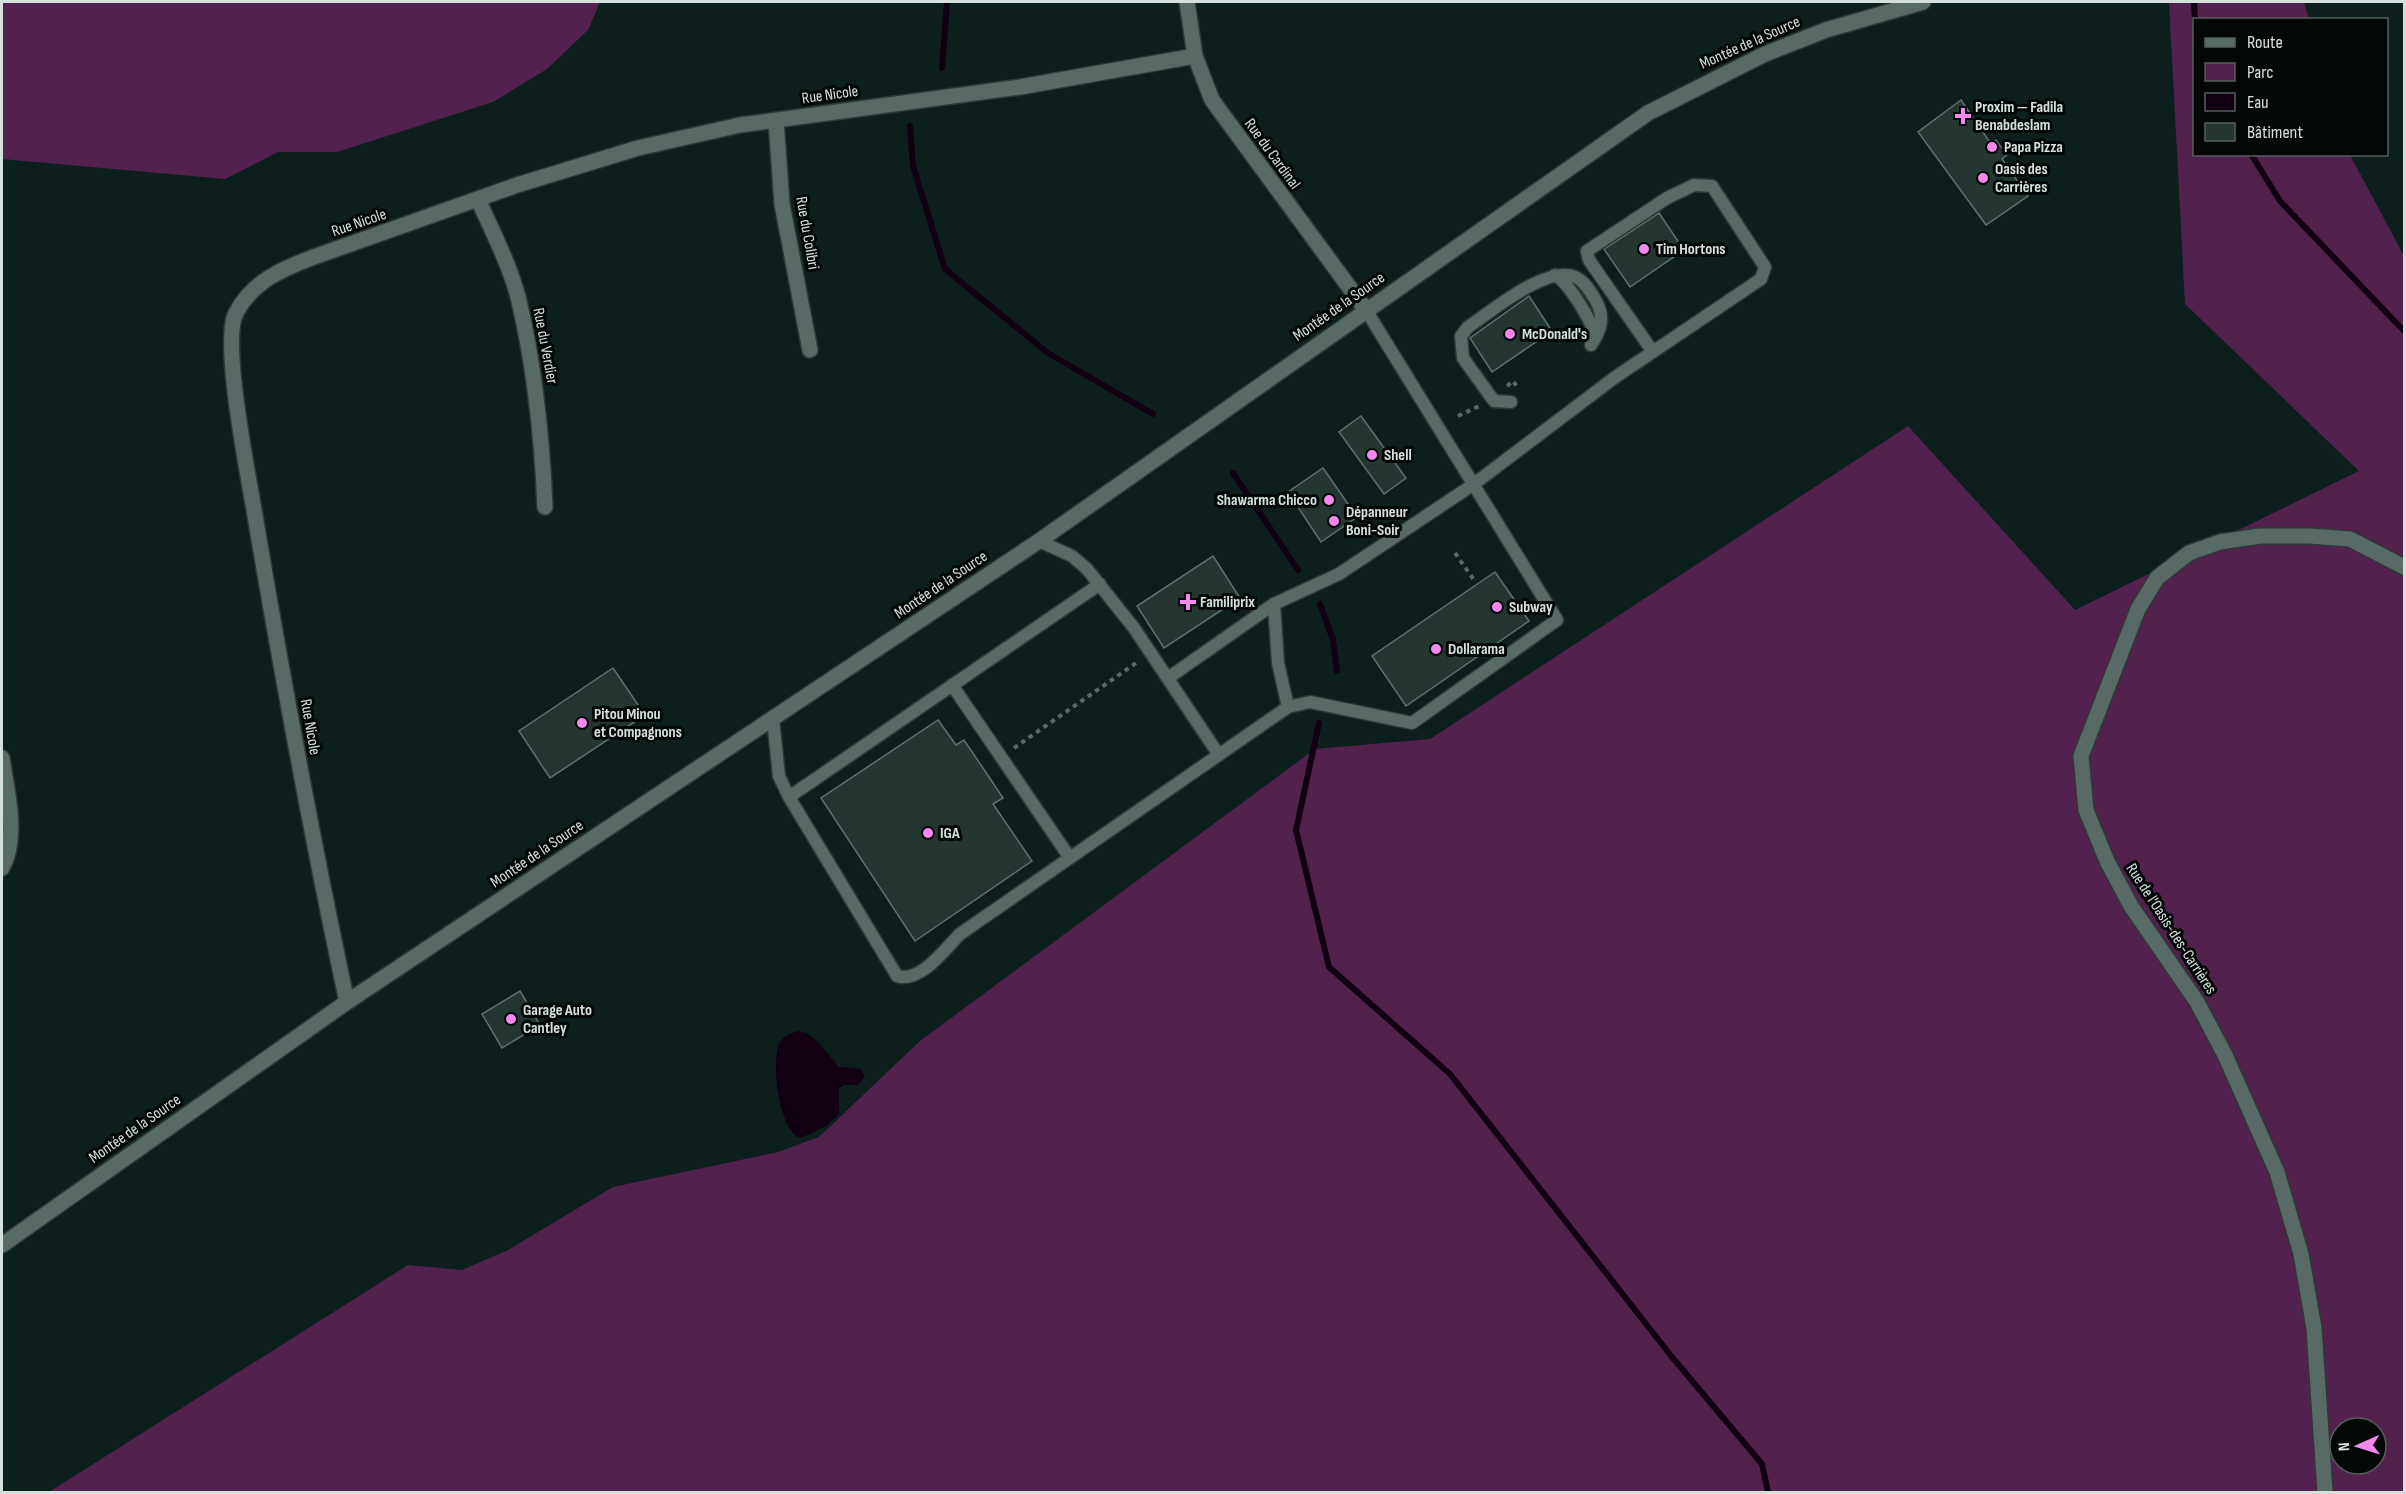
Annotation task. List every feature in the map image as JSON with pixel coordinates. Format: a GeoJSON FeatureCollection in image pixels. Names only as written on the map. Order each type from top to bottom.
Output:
{"type":"FeatureCollection","features":[{"type":"Feature","properties":{"kind":"street","name":"Rue du Cardinal"},"geometry":{"type":"LineString","coordinates":[[1187,2],[1195,56],[1218,110],[1366,310]]}},
{"type":"Feature","properties":{"kind":"street","name":"Montée de la Source"},"geometry":{"type":"LineString","coordinates":[[2,1245],[347,1002],[1039,541],[1648,113],[1765,54],[1826,30],[1923,2]]}},
{"type":"Feature","properties":{"kind":"street","name":"Rue Nicole"},"geometry":{"type":"LineString","coordinates":[[347,1002],[293,738],[243,444],[231,350],[231,329],[236,313],[249,296],[262,282],[279,270],[478,199],[594,160],[638,148],[740,125],[1020,87],[1195,56]]}},
{"type":"Feature","properties":{"kind":"street","name":"Rue du Colibri"},"geometry":{"type":"LineString","coordinates":[[776,121],[782,204],[810,350]]}},
{"type":"Feature","properties":{"kind":"street","name":"Rue du Verdier"},"geometry":{"type":"LineString","coordinates":[[478,199],[517,296],[535,383],[543,447],[545,507]]}},
{"type":"Feature","properties":{"kind":"street","name":"Rue de l'Oasis-des-Carrières"},"geometry":{"type":"LineString","coordinates":[[2325,1492],[2314,1328],[2301,1254],[2277,1172],[2225,1055],[2197,1002],[2131,906],[2107,861],[2086,810],[2081,756],[2138,609],[2157,578],[2188,553],[2220,542],[2250,538],[2310,536],[2350,539],[2404,567]]}},
{"type":"Feature","properties":{"kind":"street"},"geometry":{"type":"LineString","coordinates":[[2,758],[9,809],[10,847],[2,868]]}},
{"type":"Feature","properties":{"kind":"lane"},"geometry":{"type":"LineString","coordinates":[[1168,678],[1274,604],[1339,574],[1474,484],[1608,382],[1653,352],[1740,294],[1761,279],[1765,267],[1712,186],[1694,185],[1667,198],[1587,251],[1589,260],[1653,352]]}},
{"type":"Feature","properties":{"kind":"lane"},"geometry":{"type":"LineString","coordinates":[[1511,402],[1494,401],[1463,358],[1461,336],[1468,327],[1544,278],[1555,274],[1579,279],[1591,293],[1603,318],[1593,341]]}},
{"type":"Feature","properties":{"kind":"lane"},"geometry":{"type":"LineString","coordinates":[[773,718],[779,776],[789,797],[897,976],[903,978],[918,973],[960,934],[1288,707],[1310,702],[1412,723],[1557,620],[1366,310]]}},
{"type":"Feature","properties":{"kind":"lane"},"geometry":{"type":"LineString","coordinates":[[1039,541],[1072,556],[1100,584],[1151,652],[1219,754]]}},
{"type":"Feature","properties":{"kind":"lane"},"geometry":{"type":"LineString","coordinates":[[789,797],[1100,584]]}},
{"type":"Feature","properties":{"kind":"lane"},"geometry":{"type":"LineString","coordinates":[[1274,604],[1278,663],[1288,707]]}},
{"type":"Feature","properties":{"kind":"lane"},"geometry":{"type":"LineString","coordinates":[[952,685],[1070,858]]}},
{"type":"Feature","properties":{"kind":"path"},"geometry":{"type":"LineString","coordinates":[[1458,416],[1469,412]]}},
{"type":"Feature","properties":{"kind":"path"},"geometry":{"type":"LineString","coordinates":[[1455,553],[1474,580]]}},
{"type":"Feature","properties":{"kind":"path"},"geometry":{"type":"LineString","coordinates":[[1014,748],[1151,652]]}},
{"type":"Feature","properties":{"kind":"green space"},"geometry":{"type":"Polygon","coordinates":[[[2,2],[600,2],[588,30],[547,69],[493,102],[337,152],[278,152],[225,179],[2,159],[2,2]]]}},
{"type":"Feature","properties":{"kind":"green space"},"geometry":{"type":"Polygon","coordinates":[[[2169,2],[2304,2],[2309,18],[2193,18],[2193,156],[2351,156],[2404,256],[2404,1492],[49,1492],[408,1265],[462,1270],[508,1250],[613,1187],[778,1152],[819,1137],[920,1041],[1315,749],[1430,739],[1908,426],[2075,610],[2359,471],[2185,304],[2169,2]]]}},
{"type":"Feature","properties":{"kind":"water"},"geometry":{"type":"Polygon","coordinates":[[[797,1031],[810,1035],[839,1067],[861,1069],[865,1076],[858,1085],[844,1085],[839,1089],[839,1114],[826,1126],[801,1138],[793,1133],[782,1111],[776,1066],[779,1044],[797,1031]]]}},
{"type":"Feature","properties":{"kind":"building","name":"Oasis des Carrières"},"geometry":{"type":"Polygon","coordinates":[[[1961,100],[1991,144],[1996,140],[2007,155],[2002,159],[2028,196],[1986,225],[1918,132],[1961,100]]]}},
{"type":"Feature","properties":{"kind":"building","name":"Tim Hortons"},"geometry":{"type":"Polygon","coordinates":[[[1659,213],[1684,250],[1630,287],[1604,249],[1659,213]]]}},
{"type":"Feature","properties":{"kind":"building","name":"McDonald's"},"geometry":{"type":"Polygon","coordinates":[[[1529,296],[1552,331],[1492,372],[1470,338],[1529,296]]]}},
{"type":"Feature","properties":{"kind":"building","name":"Shell"},"geometry":{"type":"Polygon","coordinates":[[[1361,416],[1406,478],[1384,494],[1339,432],[1361,416]]]}},
{"type":"Feature","properties":{"kind":"building"},"geometry":{"type":"Polygon","coordinates":[[[1323,468],[1357,517],[1321,542],[1288,492],[1323,468]]]}},
{"type":"Feature","properties":{"kind":"building","name":"Familiprix"},"geometry":{"type":"Polygon","coordinates":[[[1213,556],[1240,598],[1164,648],[1137,606],[1213,556]]]}},
{"type":"Feature","properties":{"kind":"building","name":"Dollarama"},"geometry":{"type":"Polygon","coordinates":[[[1495,572],[1529,621],[1406,706],[1372,656],[1495,572]]]}},
{"type":"Feature","properties":{"kind":"building","name":"Pitou Minou et Compagnons"},"geometry":{"type":"Polygon","coordinates":[[[613,668],[645,715],[550,778],[519,731],[613,668]]]}},
{"type":"Feature","properties":{"kind":"building","name":"IGA"},"geometry":{"type":"Polygon","coordinates":[[[938,720],[956,745],[964,740],[1003,798],[993,804],[1032,861],[915,941],[821,798],[938,720]]]}},
{"type":"Feature","properties":{"kind":"building","name":"Garage Auto Cantley"},"geometry":{"type":"Polygon","coordinates":[[[520,991],[540,1025],[502,1048],[482,1014],[520,991]]]}},
{"type":"Feature","properties":{"kind":"waterway"},"geometry":{"type":"LineString","coordinates":[[942,68],[947,2]]}},
{"type":"Feature","properties":{"kind":"waterway"},"geometry":{"type":"LineString","coordinates":[[2194,2],[2195,18]]}},
{"type":"Feature","properties":{"kind":"waterway"},"geometry":{"type":"LineString","coordinates":[[910,126],[913,166],[945,269],[1048,353],[1153,414]]}},
{"type":"Feature","properties":{"kind":"waterway"},"geometry":{"type":"LineString","coordinates":[[2252,156],[2280,201],[2404,331]]}},
{"type":"Feature","properties":{"kind":"waterway"},"geometry":{"type":"LineString","coordinates":[[1233,473],[1298,570]]}},
{"type":"Feature","properties":{"kind":"waterway"},"geometry":{"type":"LineString","coordinates":[[1320,604],[1333,640],[1337,671]]}},
{"type":"Feature","properties":{"kind":"waterway"},"geometry":{"type":"LineString","coordinates":[[1319,723],[1296,830],[1329,967],[1450,1074],[1672,1357],[1762,1464],[1768,1492]]}},
{"type":"Feature","properties":{"kind":"place","name":"Proxim — Fadila Benabdeslam"},"geometry":{"type":"Point","coordinates":[1963,116]}},
{"type":"Feature","properties":{"kind":"place","name":"Papa Pizza"},"geometry":{"type":"Point","coordinates":[1992,147]}},
{"type":"Feature","properties":{"kind":"place","name":"Oasis des Carrières"},"geometry":{"type":"Point","coordinates":[1983,178]}},
{"type":"Feature","properties":{"kind":"place","name":"Tim Hortons"},"geometry":{"type":"Point","coordinates":[1644,249]}},
{"type":"Feature","properties":{"kind":"place","name":"McDonald's"},"geometry":{"type":"Point","coordinates":[1510,334]}},
{"type":"Feature","properties":{"kind":"place","name":"Shell"},"geometry":{"type":"Point","coordinates":[1372,455]}},
{"type":"Feature","properties":{"kind":"place","name":"Shawarma Chicco"},"geometry":{"type":"Point","coordinates":[1329,500]}},
{"type":"Feature","properties":{"kind":"place","name":"Dépanneur Boni-Soir"},"geometry":{"type":"Point","coordinates":[1334,521]}},
{"type":"Feature","properties":{"kind":"place","name":"Familiprix"},"geometry":{"type":"Point","coordinates":[1188,602]}},
{"type":"Feature","properties":{"kind":"place","name":"Subway"},"geometry":{"type":"Point","coordinates":[1497,607]}},
{"type":"Feature","properties":{"kind":"place","name":"Dollarama"},"geometry":{"type":"Point","coordinates":[1436,649]}},
{"type":"Feature","properties":{"kind":"place","name":"Pitou Minou et Compagnons"},"geometry":{"type":"Point","coordinates":[582,723]}},
{"type":"Feature","properties":{"kind":"place","name":"IGA"},"geometry":{"type":"Point","coordinates":[928,833]}},
{"type":"Feature","properties":{"kind":"place","name":"Garage Auto Cantley"},"geometry":{"type":"Point","coordinates":[511,1019]}}]}
